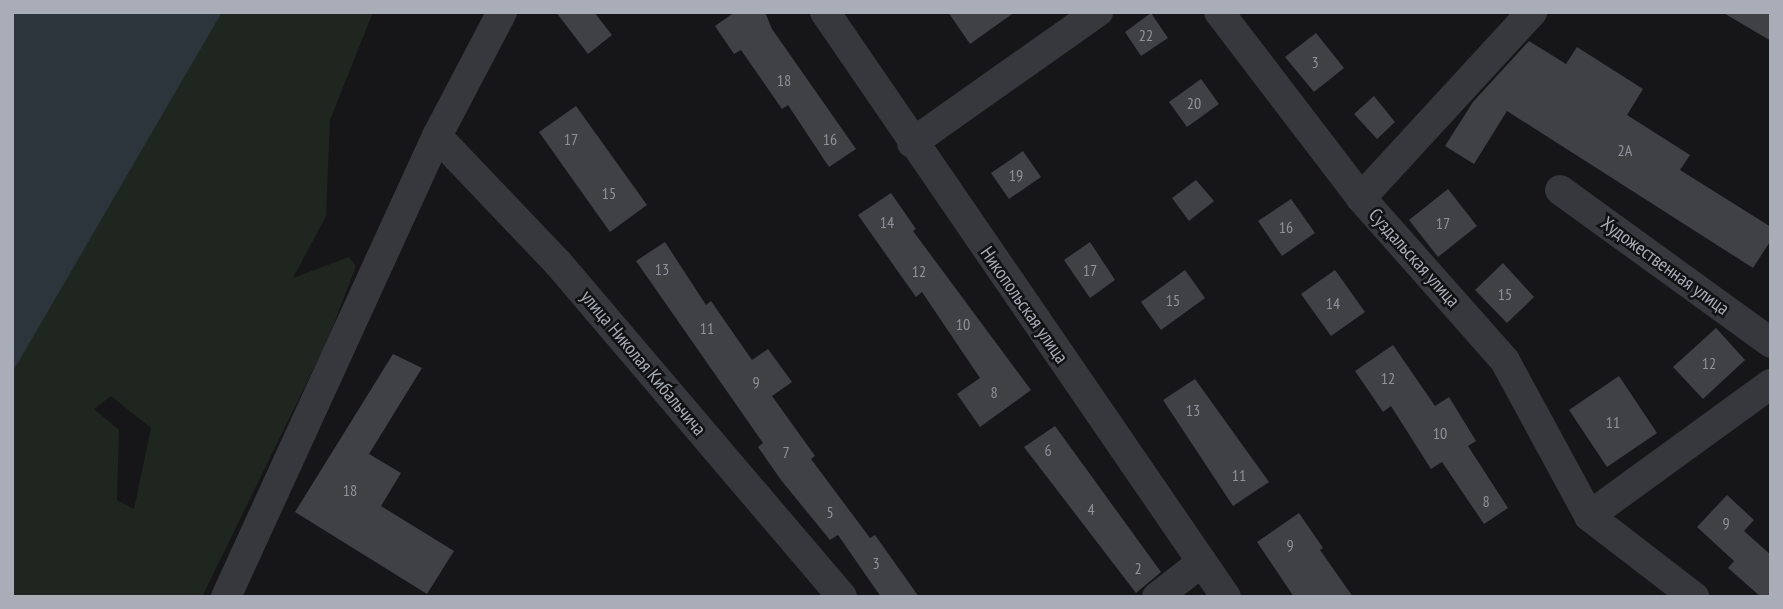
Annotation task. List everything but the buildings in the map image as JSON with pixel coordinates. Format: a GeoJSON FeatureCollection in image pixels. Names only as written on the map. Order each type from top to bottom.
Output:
{"type":"FeatureCollection","features":[{"type":"Feature","properties":{"kind":"street"},"geometry":{"type":"LineString","coordinates":[[226,597],[437,136],[502,12]]}},
{"type":"Feature","properties":{"kind":"street","name":"Никопольская улица"},"geometry":{"type":"LineString","coordinates":[[825,12],[912,143],[1226,597]]}},
{"type":"Feature","properties":{"kind":"street"},"geometry":{"type":"LineString","coordinates":[[912,143],[1098,12]]}},
{"type":"Feature","properties":{"kind":"street","name":"Суздальская улица"},"geometry":{"type":"LineString","coordinates":[[1219,12],[1360,198],[1505,361],[1588,516]]}},
{"type":"Feature","properties":{"kind":"street"},"geometry":{"type":"LineString","coordinates":[[1360,198],[1532,12]]}},
{"type":"Feature","properties":{"kind":"street","name":"улица Николая Кибальчича"},"geometry":{"type":"LineString","coordinates":[[437,136],[558,263],[842,597]]}},
{"type":"Feature","properties":{"kind":"street","name":"Художественная улица"},"geometry":{"type":"LineString","coordinates":[[1560,190],[1771,343]]}},
{"type":"Feature","properties":{"kind":"street"},"geometry":{"type":"LineString","coordinates":[[1694,597],[1588,516],[1771,384]]}},
{"type":"Feature","properties":{"kind":"street"},"geometry":{"type":"LineString","coordinates":[[1157,597],[1202,562]]}},
{"type":"Feature","properties":{"kind":"shaded area"},"geometry":{"type":"Polygon","coordinates":[[[12,12],[373,12],[330,120],[326,216],[293,278],[349,257],[356,266],[328,339],[202,597],[12,597],[12,12]],[[111,396],[94,409],[119,430],[117,500],[134,509],[151,428],[111,396]]]}},
{"type":"Feature","properties":{"kind":"shaded area"},"geometry":{"type":"Polygon","coordinates":[[[12,12],[222,12],[12,373],[12,12]]]}}]}
